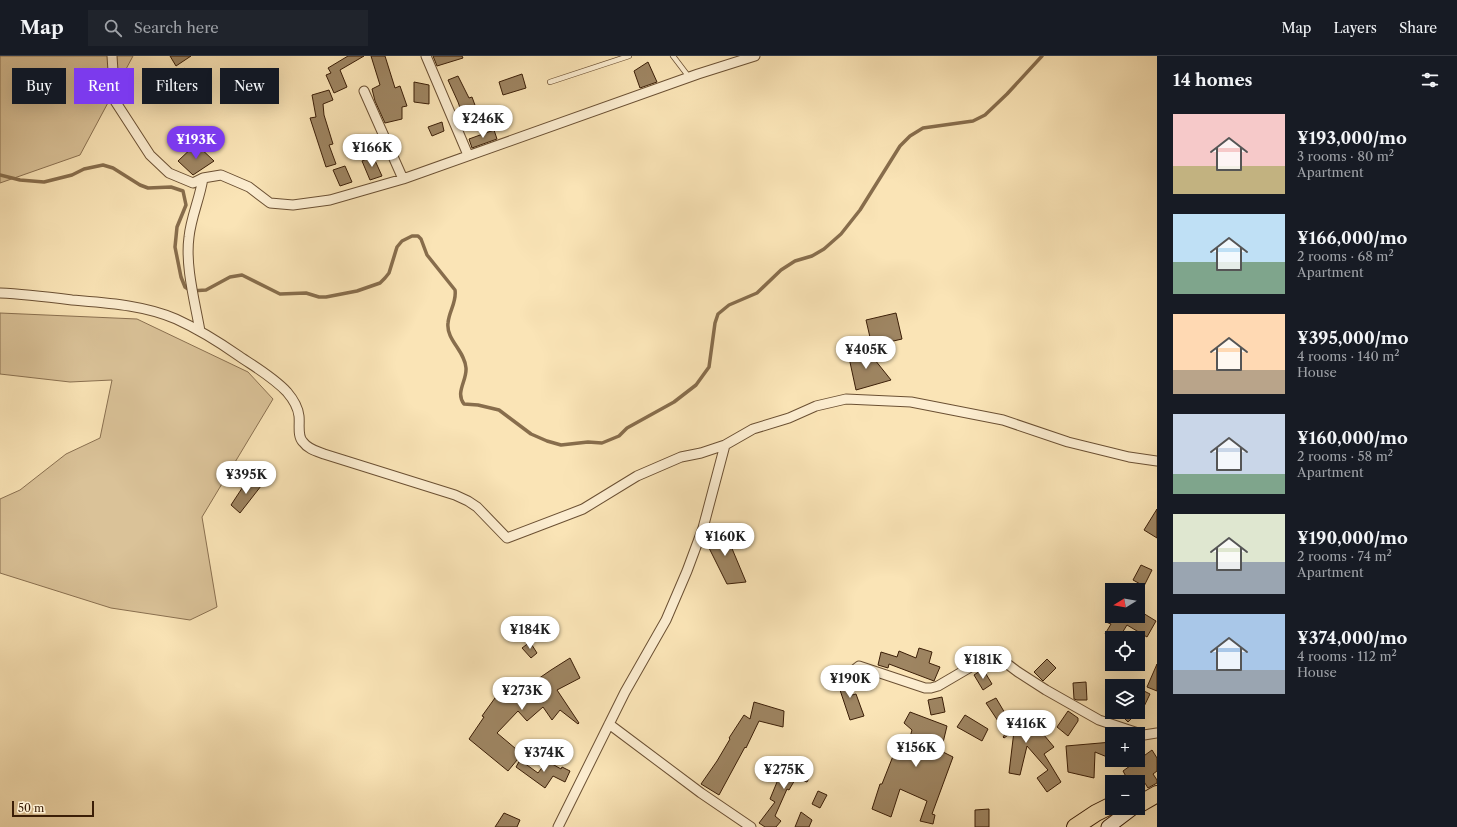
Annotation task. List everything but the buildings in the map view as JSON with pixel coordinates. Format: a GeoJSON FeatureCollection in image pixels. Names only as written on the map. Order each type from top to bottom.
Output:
{"type":"FeatureCollection","features":[{"type":"Feature","properties":{"kind":"highway"},"geometry":{"type":"LineString","coordinates":[[1145,801],[1157,794]]}},
{"type":"Feature","properties":{"kind":"highway"},"geometry":{"type":"LineString","coordinates":[[1075,827],[1105,808]]}},
{"type":"Feature","properties":{"kind":"main road"},"geometry":{"type":"LineString","coordinates":[[1108,827],[1124,815]]}},
{"type":"Feature","properties":{"kind":"street"},"geometry":{"type":"LineString","coordinates":[[112,56],[115,101],[150,155],[169,173],[193,183],[203,178],[220,175],[249,187],[270,203],[293,205],[330,200],[404,179],[689,77],[755,56]]}},
{"type":"Feature","properties":{"kind":"street"},"geometry":{"type":"LineString","coordinates":[[426,56],[468,155]]}},
{"type":"Feature","properties":{"kind":"street"},"geometry":{"type":"LineString","coordinates":[[364,91],[404,179]]}},
{"type":"Feature","properties":{"kind":"street"},"geometry":{"type":"LineString","coordinates":[[200,331],[188,260],[188,239],[203,178]]}},
{"type":"Feature","properties":{"kind":"street"},"geometry":{"type":"LineString","coordinates":[[0,293],[27,294],[114,303],[160,313],[176,319],[200,331],[274,380],[292,397],[299,416],[301,440],[308,447],[324,454],[435,488],[462,498],[477,507],[508,538],[583,509],[637,476],[681,457],[725,446],[753,429],[789,418],[816,406],[846,399],[918,403],[1003,420],[1068,442],[1129,457],[1157,461]]}},
{"type":"Feature","properties":{"kind":"street"},"geometry":{"type":"LineString","coordinates":[[558,827],[625,692],[666,620],[687,571],[703,528],[725,446]]}},
{"type":"Feature","properties":{"kind":"street"},"geometry":{"type":"LineString","coordinates":[[854,670],[859,666],[925,688],[931,688],[938,686],[994,654],[1046,690],[1099,720],[1144,735],[1157,733]]}},
{"type":"Feature","properties":{"kind":"street"},"geometry":{"type":"LineString","coordinates":[[609,724],[701,794],[751,827]]}},
{"type":"Feature","properties":{"kind":"lane"},"geometry":{"type":"LineString","coordinates":[[550,82],[629,56]]}},
{"type":"Feature","properties":{"kind":"lane"},"geometry":{"type":"LineString","coordinates":[[673,56],[689,77]]}},
{"type":"Feature","properties":{"kind":"shaded area"},"geometry":{"type":"Polygon","coordinates":[[[0,56],[133,56],[127,68],[74,68],[74,104],[107,104],[80,155],[0,183],[0,56]]]}},
{"type":"Feature","properties":{"kind":"shaded area"},"geometry":{"type":"Polygon","coordinates":[[[0,313],[137,319],[248,372],[273,399],[202,517],[217,607],[190,620],[111,608],[0,573],[0,499],[20,490],[66,454],[100,438],[112,380],[70,382],[0,374],[0,313]]]}},
{"type":"Feature","properties":{"kind":"waterway"},"geometry":{"type":"LineString","coordinates":[[0,175],[20,180],[44,182],[72,175],[84,169],[103,165],[113,168],[140,185],[148,188],[171,187],[183,191],[186,205],[177,227],[175,247],[181,277],[185,287],[191,291],[206,290],[230,277],[242,275],[280,294],[306,293],[319,297],[326,297],[357,291],[380,283],[389,273],[397,247],[402,241],[412,236],[418,236],[421,239],[427,255],[455,290],[455,299],[448,323],[448,329],[465,362],[466,373],[461,391],[464,404],[478,405],[499,410],[531,434],[561,445],[588,442],[602,443],[619,436],[627,428],[674,402],[696,385],[709,367],[715,323],[718,314],[729,305],[757,293],[781,270],[795,261],[812,256],[824,249],[841,234],[860,210],[900,146],[910,136],[923,128],[973,121],[985,115],[1007,94],[1042,56]]}}]}
